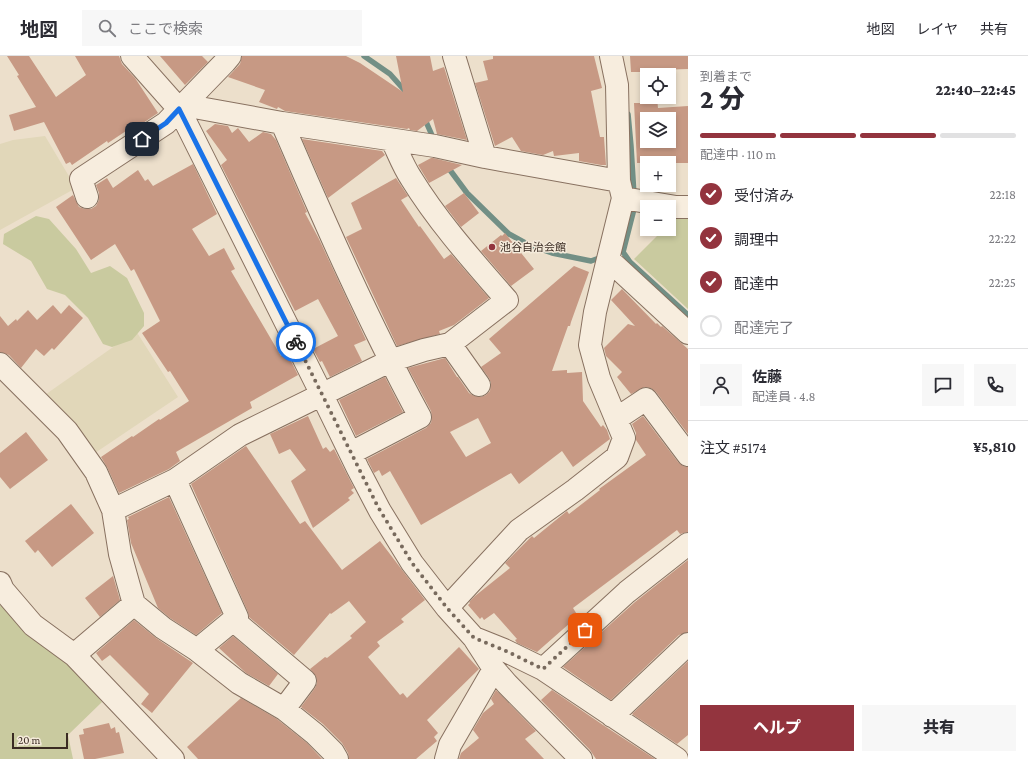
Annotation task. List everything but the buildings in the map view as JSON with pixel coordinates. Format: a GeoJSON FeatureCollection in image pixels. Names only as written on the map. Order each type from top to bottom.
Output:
{"type":"FeatureCollection","features":[{"type":"Feature","properties":{"kind":"street"},"geometry":{"type":"LineString","coordinates":[[132,56],[179,109],[351,454],[388,524],[412,563],[447,608],[474,638],[494,669],[581,759]]}},
{"type":"Feature","properties":{"kind":"street"},"geometry":{"type":"LineString","coordinates":[[454,56],[485,157]]}},
{"type":"Feature","properties":{"kind":"street"},"geometry":{"type":"LineString","coordinates":[[447,608],[519,530],[575,490],[617,457],[624,438],[599,378],[590,345],[595,312],[608,260],[621,190],[617,85],[611,56]]}},
{"type":"Feature","properties":{"kind":"street"},"geometry":{"type":"LineString","coordinates":[[88,197],[81,179],[166,123],[224,58]]}},
{"type":"Feature","properties":{"kind":"street"},"geometry":{"type":"LineString","coordinates":[[179,109],[194,107],[282,123],[435,146],[621,190],[676,207],[688,207]]}},
{"type":"Feature","properties":{"kind":"street"},"geometry":{"type":"LineString","coordinates":[[282,123],[331,238],[390,361],[420,417],[351,454]]}},
{"type":"Feature","properties":{"kind":"street"},"geometry":{"type":"LineString","coordinates":[[113,510],[175,480],[240,435],[390,361],[424,350],[450,344],[507,300],[473,262],[436,215],[410,177],[392,140]]}},
{"type":"Feature","properties":{"kind":"street"},"geometry":{"type":"LineString","coordinates":[[608,260],[688,333]]}},
{"type":"Feature","properties":{"kind":"street"},"geometry":{"type":"LineString","coordinates":[[450,344],[479,385]]}},
{"type":"Feature","properties":{"kind":"street"},"geometry":{"type":"LineString","coordinates":[[0,364],[67,431],[96,472],[113,510],[120,554],[134,604],[163,628],[197,650],[239,683],[284,709],[315,734],[334,752],[337,759]]}},
{"type":"Feature","properties":{"kind":"street"},"geometry":{"type":"LineString","coordinates":[[616,419],[646,398],[688,455]]}},
{"type":"Feature","properties":{"kind":"street"},"geometry":{"type":"LineString","coordinates":[[175,480],[237,617],[197,650]]}},
{"type":"Feature","properties":{"kind":"street"},"geometry":{"type":"LineString","coordinates":[[543,669],[627,592],[688,544]]}},
{"type":"Feature","properties":{"kind":"street"},"geometry":{"type":"LineString","coordinates":[[1,589],[33,625],[74,655],[168,758]]}},
{"type":"Feature","properties":{"kind":"street"},"geometry":{"type":"LineString","coordinates":[[74,655],[134,604]]}},
{"type":"Feature","properties":{"kind":"street"},"geometry":{"type":"LineString","coordinates":[[233,620],[305,681],[284,709]]}},
{"type":"Feature","properties":{"kind":"street"},"geometry":{"type":"LineString","coordinates":[[474,638],[504,650],[543,669],[677,759]]}},
{"type":"Feature","properties":{"kind":"street"},"geometry":{"type":"LineString","coordinates":[[612,716],[688,644]]}},
{"type":"Feature","properties":{"kind":"street"},"geometry":{"type":"LineString","coordinates":[[446,759],[450,745],[494,669]]}},
{"type":"Feature","properties":{"kind":"shaded area"},"geometry":{"type":"Polygon","coordinates":[[[45,136],[76,188],[0,230],[0,144],[13,140],[45,136]]]}},
{"type":"Feature","properties":{"kind":"shaded area"},"geometry":{"type":"Polygon","coordinates":[[[136,331],[178,397],[92,455],[42,397],[136,331]]]}},
{"type":"Feature","properties":{"kind":"green space"},"geometry":{"type":"Polygon","coordinates":[[[36,216],[49,219],[76,249],[91,273],[110,266],[127,278],[144,313],[144,326],[132,340],[112,347],[103,344],[88,318],[65,295],[47,289],[31,261],[3,244],[4,234],[36,216]]]}},
{"type":"Feature","properties":{"kind":"green space"},"geometry":{"type":"Polygon","coordinates":[[[676,218],[688,219],[688,309],[634,259],[657,236],[676,236],[676,218]]]}},
{"type":"Feature","properties":{"kind":"green space"},"geometry":{"type":"Polygon","coordinates":[[[4,602],[71,664],[102,702],[68,735],[73,759],[0,759],[0,606],[4,602]]]}},
{"type":"Feature","properties":{"kind":"waterway"},"geometry":{"type":"LineString","coordinates":[[364,56],[390,74],[406,92]]}},
{"type":"Feature","properties":{"kind":"waterway"},"geometry":{"type":"LineString","coordinates":[[628,114],[634,195]]}},
{"type":"Feature","properties":{"kind":"waterway"},"geometry":{"type":"LineString","coordinates":[[424,117],[434,140]]}},
{"type":"Feature","properties":{"kind":"waterway"},"geometry":{"type":"LineString","coordinates":[[447,166],[467,193],[509,234],[529,245],[552,253],[591,261],[602,257]]}},
{"type":"Feature","properties":{"kind":"waterway"},"geometry":{"type":"LineString","coordinates":[[634,204],[623,252],[630,262],[688,315]]}},
{"type":"Feature","properties":{"kind":"way so far"},"geometry":{"type":"LineString","coordinates":[[296,342],[380,511],[412,563],[447,608],[474,638],[504,650],[543,669],[585,630]]}},
{"type":"Feature","properties":{"kind":"place","name":"池谷自治会館"},"geometry":{"type":"Point","coordinates":[492,247]}},
{"type":"Feature","properties":{"kind":"route"},"geometry":{"type":"LineString","coordinates":[[142,139],[166,123],[179,109],[296,342]]}}]}
